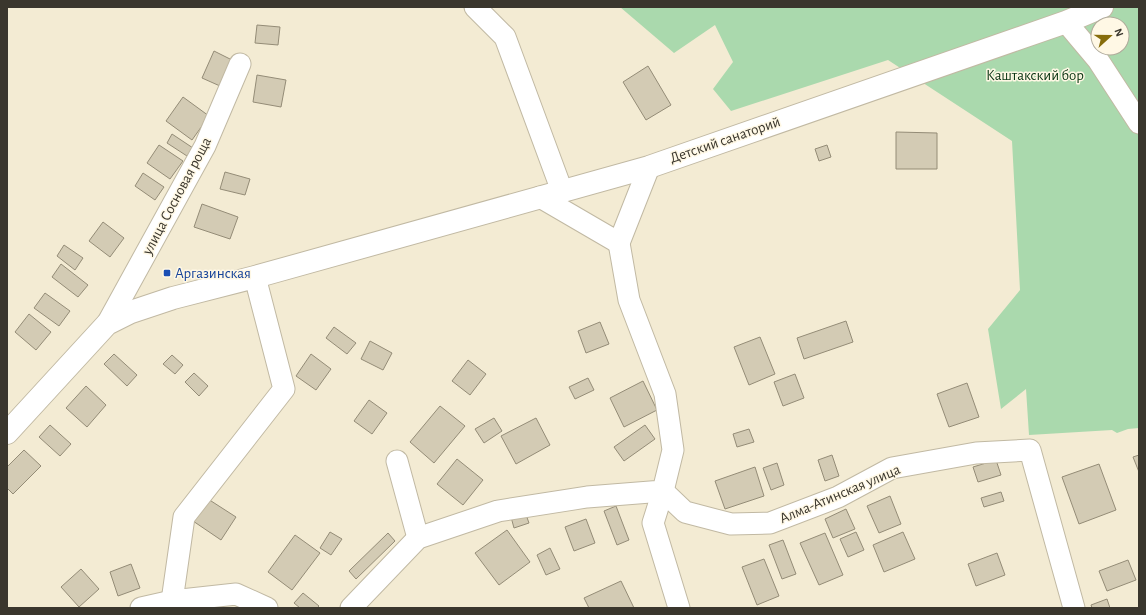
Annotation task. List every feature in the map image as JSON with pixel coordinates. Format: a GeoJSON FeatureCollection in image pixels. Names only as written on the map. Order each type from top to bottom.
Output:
{"type":"FeatureCollection","features":[{"type":"Feature","properties":{"kind":"main road","name":"Детский санаторий"},"geometry":{"type":"LineString","coordinates":[[255,277],[649,167],[1066,22],[1102,7]]}},
{"type":"Feature","properties":{"kind":"main road"},"geometry":{"type":"LineString","coordinates":[[7,433],[107,324],[131,312],[173,298],[255,277]]}},
{"type":"Feature","properties":{"kind":"street"},"geometry":{"type":"LineString","coordinates":[[475,7],[505,37],[562,191]]}},
{"type":"Feature","properties":{"kind":"street"},"geometry":{"type":"LineString","coordinates":[[1066,22],[1098,60],[1139,123]]}},
{"type":"Feature","properties":{"kind":"street","name":"улица Сосновая роща"},"geometry":{"type":"LineString","coordinates":[[107,324],[205,146],[240,64]]}},
{"type":"Feature","properties":{"kind":"street"},"geometry":{"type":"LineString","coordinates":[[649,167],[619,243],[629,300],[665,394],[673,450],[663,492],[653,523],[678,608]]}},
{"type":"Feature","properties":{"kind":"street"},"geometry":{"type":"LineString","coordinates":[[540,197],[619,243]]}},
{"type":"Feature","properties":{"kind":"street"},"geometry":{"type":"LineString","coordinates":[[172,601],[184,517],[284,389],[255,277]]}},
{"type":"Feature","properties":{"kind":"street","name":"Алма-Атинская улица"},"geometry":{"type":"LineString","coordinates":[[663,492],[685,512],[731,524],[770,523],[838,497],[892,468],[976,454],[1030,450],[1074,608]]}},
{"type":"Feature","properties":{"kind":"street"},"geometry":{"type":"LineString","coordinates":[[397,461],[418,538]]}},
{"type":"Feature","properties":{"kind":"street"},"geometry":{"type":"LineString","coordinates":[[351,608],[418,538],[498,511],[587,497],[663,492]]}},
{"type":"Feature","properties":{"kind":"street"},"geometry":{"type":"LineString","coordinates":[[141,608],[172,601],[236,594],[267,608]]}},
{"type":"Feature","properties":{"kind":"green space","name":"Каштакский бор"},"geometry":{"type":"Polygon","coordinates":[[[620,7],[1139,7],[1139,428],[1128,429],[1117,433],[1112,430],[1029,435],[1026,389],[1001,409],[988,329],[1020,290],[1012,141],[888,60],[731,111],[713,89],[733,62],[715,25],[674,53],[620,7]]]}},
{"type":"Feature","properties":{"kind":"building"},"geometry":{"type":"Polygon","coordinates":[[[257,25],[280,27],[278,45],[255,43],[257,25]]]}},
{"type":"Feature","properties":{"kind":"building"},"geometry":{"type":"Polygon","coordinates":[[[214,51],[232,60],[220,86],[202,78],[214,51]]]}},
{"type":"Feature","properties":{"kind":"building"},"geometry":{"type":"Polygon","coordinates":[[[648,66],[671,105],[646,120],[623,82],[648,66]]]}},
{"type":"Feature","properties":{"kind":"building"},"geometry":{"type":"Polygon","coordinates":[[[257,75],[286,80],[281,107],[253,102],[257,75]]]}},
{"type":"Feature","properties":{"kind":"building"},"geometry":{"type":"Polygon","coordinates":[[[183,97],[209,116],[192,140],[166,121],[183,97]]]}},
{"type":"Feature","properties":{"kind":"building"},"geometry":{"type":"Polygon","coordinates":[[[896,132],[937,133],[937,169],[896,169],[896,132]]]}},
{"type":"Feature","properties":{"kind":"building"},"geometry":{"type":"Polygon","coordinates":[[[172,134],[193,148],[187,156],[167,143],[172,134]]]}},
{"type":"Feature","properties":{"kind":"building"},"geometry":{"type":"Polygon","coordinates":[[[159,145],[183,161],[170,179],[147,163],[159,145]]]}},
{"type":"Feature","properties":{"kind":"building"},"geometry":{"type":"Polygon","coordinates":[[[827,145],[831,157],[819,161],[815,149],[827,145]]]}},
{"type":"Feature","properties":{"kind":"building"},"geometry":{"type":"Polygon","coordinates":[[[225,172],[250,179],[245,195],[220,189],[225,172]]]}},
{"type":"Feature","properties":{"kind":"building"},"geometry":{"type":"Polygon","coordinates":[[[143,173],[164,187],[155,200],[135,186],[143,173]]]}},
{"type":"Feature","properties":{"kind":"building"},"geometry":{"type":"Polygon","coordinates":[[[202,204],[238,217],[230,239],[194,227],[202,204]]]}},
{"type":"Feature","properties":{"kind":"building"},"geometry":{"type":"Polygon","coordinates":[[[103,222],[124,238],[110,257],[89,241],[103,222]]]}},
{"type":"Feature","properties":{"kind":"building"},"geometry":{"type":"Polygon","coordinates":[[[64,245],[83,258],[75,270],[57,256],[64,245]]]}},
{"type":"Feature","properties":{"kind":"building"},"geometry":{"type":"Polygon","coordinates":[[[61,264],[88,285],[78,297],[52,277],[61,264]]]}},
{"type":"Feature","properties":{"kind":"building"},"geometry":{"type":"Polygon","coordinates":[[[45,293],[70,311],[59,326],[34,308],[45,293]]]}},
{"type":"Feature","properties":{"kind":"building"},"geometry":{"type":"Polygon","coordinates":[[[29,314],[51,332],[36,350],[15,332],[29,314]]]}},
{"type":"Feature","properties":{"kind":"building"},"geometry":{"type":"Polygon","coordinates":[[[846,321],[853,342],[804,359],[797,338],[846,321]]]}},
{"type":"Feature","properties":{"kind":"building"},"geometry":{"type":"Polygon","coordinates":[[[600,322],[609,344],[586,353],[578,331],[600,322]]]}},
{"type":"Feature","properties":{"kind":"building"},"geometry":{"type":"Polygon","coordinates":[[[334,327],[356,343],[347,354],[326,338],[334,327]]]}},
{"type":"Feature","properties":{"kind":"building"},"geometry":{"type":"Polygon","coordinates":[[[760,337],[775,374],[749,385],[734,347],[760,337]]]}},
{"type":"Feature","properties":{"kind":"building"},"geometry":{"type":"Polygon","coordinates":[[[370,341],[392,353],[383,370],[361,359],[370,341]]]}},
{"type":"Feature","properties":{"kind":"building"},"geometry":{"type":"Polygon","coordinates":[[[114,354],[137,375],[127,386],[104,364],[114,354]]]}},
{"type":"Feature","properties":{"kind":"building"},"geometry":{"type":"Polygon","coordinates":[[[311,354],[331,369],[316,390],[296,376],[311,354]]]}},
{"type":"Feature","properties":{"kind":"building"},"geometry":{"type":"Polygon","coordinates":[[[172,355],[183,365],[175,374],[163,364],[172,355]]]}},
{"type":"Feature","properties":{"kind":"building"},"geometry":{"type":"Polygon","coordinates":[[[468,360],[486,374],[470,395],[452,381],[468,360]]]}},
{"type":"Feature","properties":{"kind":"building"},"geometry":{"type":"Polygon","coordinates":[[[194,373],[208,386],[199,396],[185,382],[194,373]]]}},
{"type":"Feature","properties":{"kind":"building"},"geometry":{"type":"Polygon","coordinates":[[[795,374],[804,398],[783,406],[774,382],[795,374]]]}},
{"type":"Feature","properties":{"kind":"building"},"geometry":{"type":"Polygon","coordinates":[[[588,378],[594,390],[575,399],[569,387],[588,378]]]}},
{"type":"Feature","properties":{"kind":"building"},"geometry":{"type":"Polygon","coordinates":[[[643,381],[657,410],[624,427],[610,398],[643,381]]]}},
{"type":"Feature","properties":{"kind":"building"},"geometry":{"type":"Polygon","coordinates":[[[967,383],[979,417],[949,427],[937,394],[967,383]]]}},
{"type":"Feature","properties":{"kind":"building"},"geometry":{"type":"Polygon","coordinates":[[[86,386],[106,405],[87,427],[66,408],[86,386]]]}},
{"type":"Feature","properties":{"kind":"building"},"geometry":{"type":"Polygon","coordinates":[[[369,400],[387,413],[372,434],[354,421],[369,400]]]}},
{"type":"Feature","properties":{"kind":"building"},"geometry":{"type":"Polygon","coordinates":[[[440,406],[465,426],[434,463],[410,442],[440,406]]]}},
{"type":"Feature","properties":{"kind":"building"},"geometry":{"type":"Polygon","coordinates":[[[494,418],[502,431],[484,443],[475,429],[494,418]]]}},
{"type":"Feature","properties":{"kind":"building"},"geometry":{"type":"Polygon","coordinates":[[[536,418],[550,445],[516,464],[501,436],[536,418]]]}},
{"type":"Feature","properties":{"kind":"building"},"geometry":{"type":"Polygon","coordinates":[[[50,425],[71,444],[60,456],[39,437],[50,425]]]}},
{"type":"Feature","properties":{"kind":"building"},"geometry":{"type":"Polygon","coordinates":[[[645,425],[655,439],[624,461],[614,447],[645,425]]]}},
{"type":"Feature","properties":{"kind":"building"},"geometry":{"type":"Polygon","coordinates":[[[749,429],[754,442],[737,447],[733,434],[749,429]]]}},
{"type":"Feature","properties":{"kind":"building"},"geometry":{"type":"Polygon","coordinates":[[[24,450],[41,466],[13,494],[7,488],[7,467],[24,450]]]}},
{"type":"Feature","properties":{"kind":"building"},"geometry":{"type":"Polygon","coordinates":[[[832,455],[839,476],[825,481],[818,460],[832,455]]]}},
{"type":"Feature","properties":{"kind":"building"},"geometry":{"type":"Polygon","coordinates":[[[1139,455],[1139,472],[1133,457],[1139,455]]]}},
{"type":"Feature","properties":{"kind":"building"},"geometry":{"type":"Polygon","coordinates":[[[457,459],[483,480],[463,505],[437,484],[457,459]]]}},
{"type":"Feature","properties":{"kind":"building"},"geometry":{"type":"Polygon","coordinates":[[[996,460],[1001,475],[978,482],[973,467],[996,460]]]}},
{"type":"Feature","properties":{"kind":"building"},"geometry":{"type":"Polygon","coordinates":[[[777,463],[784,485],[771,490],[763,468],[777,463]]]}},
{"type":"Feature","properties":{"kind":"building"},"geometry":{"type":"Polygon","coordinates":[[[1099,464],[1116,510],[1079,524],[1062,477],[1099,464]]]}},
{"type":"Feature","properties":{"kind":"building"},"geometry":{"type":"Polygon","coordinates":[[[755,467],[764,496],[725,509],[715,481],[755,467]]]}},
{"type":"Feature","properties":{"kind":"building"},"geometry":{"type":"Polygon","coordinates":[[[1001,492],[1004,501],[984,507],[981,498],[1001,492]]]}},
{"type":"Feature","properties":{"kind":"building"},"geometry":{"type":"Polygon","coordinates":[[[890,496],[901,524],[879,533],[867,506],[890,496]]]}},
{"type":"Feature","properties":{"kind":"building"},"geometry":{"type":"Polygon","coordinates":[[[208,499],[236,517],[221,540],[193,521],[208,499]]]}},
{"type":"Feature","properties":{"kind":"building"},"geometry":{"type":"Polygon","coordinates":[[[616,506],[629,540],[617,545],[604,511],[616,506]]]}},
{"type":"Feature","properties":{"kind":"building"},"geometry":{"type":"Polygon","coordinates":[[[846,509],[855,529],[833,538],[825,519],[846,509]]]}},
{"type":"Feature","properties":{"kind":"building"},"geometry":{"type":"Polygon","coordinates":[[[525,512],[529,523],[514,528],[511,517],[525,512]]]}},
{"type":"Feature","properties":{"kind":"building"},"geometry":{"type":"Polygon","coordinates":[[[586,519],[595,543],[574,551],[565,527],[586,519]]]}},
{"type":"Feature","properties":{"kind":"building"},"geometry":{"type":"Polygon","coordinates":[[[507,530],[530,562],[499,585],[475,553],[507,530]]]}},
{"type":"Feature","properties":{"kind":"building"},"geometry":{"type":"Polygon","coordinates":[[[330,532],[342,539],[331,555],[320,548],[330,532]]]}},
{"type":"Feature","properties":{"kind":"building"},"geometry":{"type":"Polygon","coordinates":[[[856,532],[864,550],[848,557],[840,539],[856,532]]]}},
{"type":"Feature","properties":{"kind":"building"},"geometry":{"type":"Polygon","coordinates":[[[903,532],[915,559],[884,572],[873,545],[903,532]]]}},
{"type":"Feature","properties":{"kind":"building"},"geometry":{"type":"Polygon","coordinates":[[[388,533],[395,541],[356,579],[349,571],[388,533]]]}},
{"type":"Feature","properties":{"kind":"building"},"geometry":{"type":"Polygon","coordinates":[[[825,533],[843,575],[819,585],[800,543],[825,533]]]}},
{"type":"Feature","properties":{"kind":"building"},"geometry":{"type":"Polygon","coordinates":[[[295,535],[320,553],[292,590],[268,572],[295,535]]]}},
{"type":"Feature","properties":{"kind":"building"},"geometry":{"type":"Polygon","coordinates":[[[783,540],[796,574],[782,579],[769,545],[783,540]]]}},
{"type":"Feature","properties":{"kind":"building"},"geometry":{"type":"Polygon","coordinates":[[[550,548],[560,569],[546,575],[537,555],[550,548]]]}},
{"type":"Feature","properties":{"kind":"building"},"geometry":{"type":"Polygon","coordinates":[[[997,553],[1005,575],[976,586],[968,564],[997,553]]]}},
{"type":"Feature","properties":{"kind":"building"},"geometry":{"type":"Polygon","coordinates":[[[764,559],[779,596],[757,605],[742,567],[764,559]]]}},
{"type":"Feature","properties":{"kind":"building"},"geometry":{"type":"Polygon","coordinates":[[[1128,560],[1136,580],[1107,591],[1099,571],[1128,560]]]}},
{"type":"Feature","properties":{"kind":"building"},"geometry":{"type":"Polygon","coordinates":[[[131,564],[140,588],[118,596],[110,572],[131,564]]]}},
{"type":"Feature","properties":{"kind":"building"},"geometry":{"type":"Polygon","coordinates":[[[81,569],[99,589],[79,607],[61,587],[81,569]]]}},
{"type":"Feature","properties":{"kind":"building"},"geometry":{"type":"Polygon","coordinates":[[[621,581],[634,608],[589,608],[584,598],[621,581]]]}},
{"type":"Feature","properties":{"kind":"building"},"geometry":{"type":"Polygon","coordinates":[[[303,593],[319,606],[317,608],[300,608],[294,603],[303,593]]]}},
{"type":"Feature","properties":{"kind":"building"},"geometry":{"type":"Polygon","coordinates":[[[1107,599],[1110,608],[1092,608],[1091,605],[1107,599]]]}},
{"type":"Feature","properties":{"kind":"place","name":"Аргазинская"},"geometry":{"type":"Point","coordinates":[167,273]}}]}
